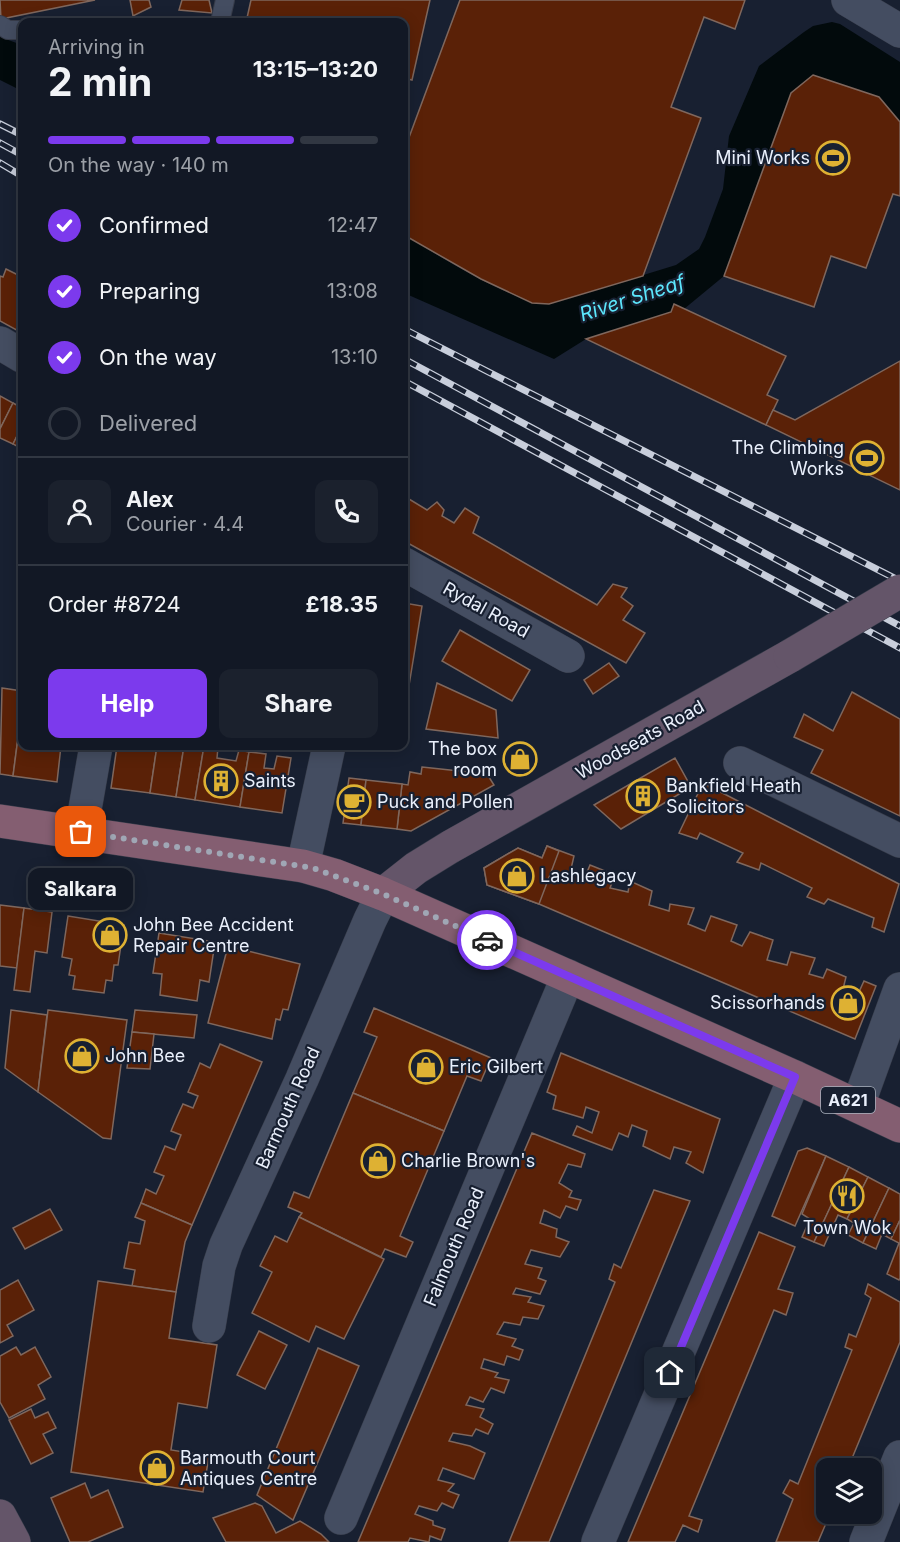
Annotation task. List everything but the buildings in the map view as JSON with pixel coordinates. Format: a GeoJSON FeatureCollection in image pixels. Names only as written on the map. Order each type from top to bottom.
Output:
{"type":"FeatureCollection","features":[{"type":"Feature","properties":{"kind":"main road","name":"A621"},"geometry":{"type":"LineString","coordinates":[[0,821],[303,866],[334,875],[383,894],[568,976],[858,1105],[900,1126]]}},
{"type":"Feature","properties":{"kind":"street"},"geometry":{"type":"LineString","coordinates":[[848,0],[900,31]]}},
{"type":"Feature","properties":{"kind":"street"},"geometry":{"type":"LineString","coordinates":[[0,343],[18,354]]}},
{"type":"Feature","properties":{"kind":"street","name":"Rydal Road"},"geometry":{"type":"LineString","coordinates":[[408,566],[568,656]]}},
{"type":"Feature","properties":{"kind":"street","name":"Woodseats Road"},"geometry":{"type":"LineString","coordinates":[[383,894],[416,868],[450,847],[790,656],[900,591]]}},
{"type":"Feature","properties":{"kind":"street"},"geometry":{"type":"LineString","coordinates":[[81,832],[95,750]]}},
{"type":"Feature","properties":{"kind":"street"},"geometry":{"type":"LineString","coordinates":[[303,866],[328,750]]}},
{"type":"Feature","properties":{"kind":"street"},"geometry":{"type":"LineString","coordinates":[[740,763],[900,841]]}},
{"type":"Feature","properties":{"kind":"street","name":"Barmouth Road"},"geometry":{"type":"LineString","coordinates":[[209,1326],[219,1266],[226,1245],[383,894]]}},
{"type":"Feature","properties":{"kind":"street","name":"Falmouth Road"},"geometry":{"type":"LineString","coordinates":[[341,1518],[568,976]]}},
{"type":"Feature","properties":{"kind":"street"},"geometry":{"type":"LineString","coordinates":[[858,1105],[900,989]]}},
{"type":"Feature","properties":{"kind":"street"},"geometry":{"type":"LineString","coordinates":[[598,1542],[795,1077]]}},
{"type":"Feature","properties":{"kind":"street"},"geometry":{"type":"LineString","coordinates":[[866,1542],[900,1457]]}},
{"type":"Feature","properties":{"kind":"street"},"geometry":{"type":"LineString","coordinates":[[0,1516],[14,1542]]}},
{"type":"Feature","properties":{"kind":"lane"},"geometry":{"type":"LineString","coordinates":[[221,18],[225,0]]}},
{"type":"Feature","properties":{"kind":"lane"},"geometry":{"type":"LineString","coordinates":[[0,25],[8,30],[18,30]]}},
{"type":"Feature","properties":{"kind":"water","name":"River Sheaf"},"geometry":{"type":"Polygon","coordinates":[[[832,22],[840,24],[900,62],[900,122],[879,97],[814,75],[791,93],[724,276],[684,309],[674,304],[671,312],[586,339],[554,359],[408,295],[408,237],[494,286],[532,301],[549,304],[676,265],[699,249],[705,237],[723,189],[729,136],[759,66],[813,26],[832,22]]]}},
{"type":"Feature","properties":{"kind":"water"},"geometry":{"type":"Polygon","coordinates":[[[0,37],[18,44],[18,89],[0,80],[0,37]]]}},
{"type":"Feature","properties":{"kind":"railway"},"geometry":{"type":"LineString","coordinates":[[0,124],[18,133]]}},
{"type":"Feature","properties":{"kind":"railway"},"geometry":{"type":"LineString","coordinates":[[0,143],[18,153]]}},
{"type":"Feature","properties":{"kind":"railway"},"geometry":{"type":"LineString","coordinates":[[0,163],[18,174]]}},
{"type":"Feature","properties":{"kind":"railway"},"geometry":{"type":"LineString","coordinates":[[408,331],[900,581]]}},
{"type":"Feature","properties":{"kind":"railway"},"geometry":{"type":"LineString","coordinates":[[408,361],[900,626]]}},
{"type":"Feature","properties":{"kind":"railway"},"geometry":{"type":"LineString","coordinates":[[408,383],[900,648]]}},
{"type":"Feature","properties":{"kind":"way so far"},"geometry":{"type":"LineString","coordinates":[[81,832],[313,868],[383,894],[487,940]]}},
{"type":"Feature","properties":{"kind":"place","name":"Mini Works"},"geometry":{"type":"Point","coordinates":[833,158]}},
{"type":"Feature","properties":{"kind":"place","name":"The Climbing Works"},"geometry":{"type":"Point","coordinates":[867,458]}},
{"type":"Feature","properties":{"kind":"place","name":"The box room"},"geometry":{"type":"Point","coordinates":[520,759]}},
{"type":"Feature","properties":{"kind":"place","name":"Saints"},"geometry":{"type":"Point","coordinates":[221,781]}},
{"type":"Feature","properties":{"kind":"place","name":"Bankfield Heath Solicitors"},"geometry":{"type":"Point","coordinates":[643,796]}},
{"type":"Feature","properties":{"kind":"place","name":"Puck and Pollen"},"geometry":{"type":"Point","coordinates":[354,802]}},
{"type":"Feature","properties":{"kind":"place","name":"Salkara"},"geometry":{"type":"Point","coordinates":[81,832]}},
{"type":"Feature","properties":{"kind":"place","name":"Lashlegacy"},"geometry":{"type":"Point","coordinates":[517,876]}},
{"type":"Feature","properties":{"kind":"place","name":"John Bee Accident Repair Centre"},"geometry":{"type":"Point","coordinates":[110,935]}},
{"type":"Feature","properties":{"kind":"place","name":"Scissorhands"},"geometry":{"type":"Point","coordinates":[848,1003]}},
{"type":"Feature","properties":{"kind":"place","name":"John Bee"},"geometry":{"type":"Point","coordinates":[82,1056]}},
{"type":"Feature","properties":{"kind":"place","name":"Eric Gilbert"},"geometry":{"type":"Point","coordinates":[426,1067]}},
{"type":"Feature","properties":{"kind":"place","name":"Charlie Brown's"},"geometry":{"type":"Point","coordinates":[378,1161]}},
{"type":"Feature","properties":{"kind":"place","name":"Town Wok"},"geometry":{"type":"Point","coordinates":[847,1196]}},
{"type":"Feature","properties":{"kind":"place","name":"Barmouth Court Antiques Centre"},"geometry":{"type":"Point","coordinates":[157,1468]}},
{"type":"Feature","properties":{"kind":"route"},"geometry":{"type":"LineString","coordinates":[[487,940],[795,1077],[670,1373]]}}]}
